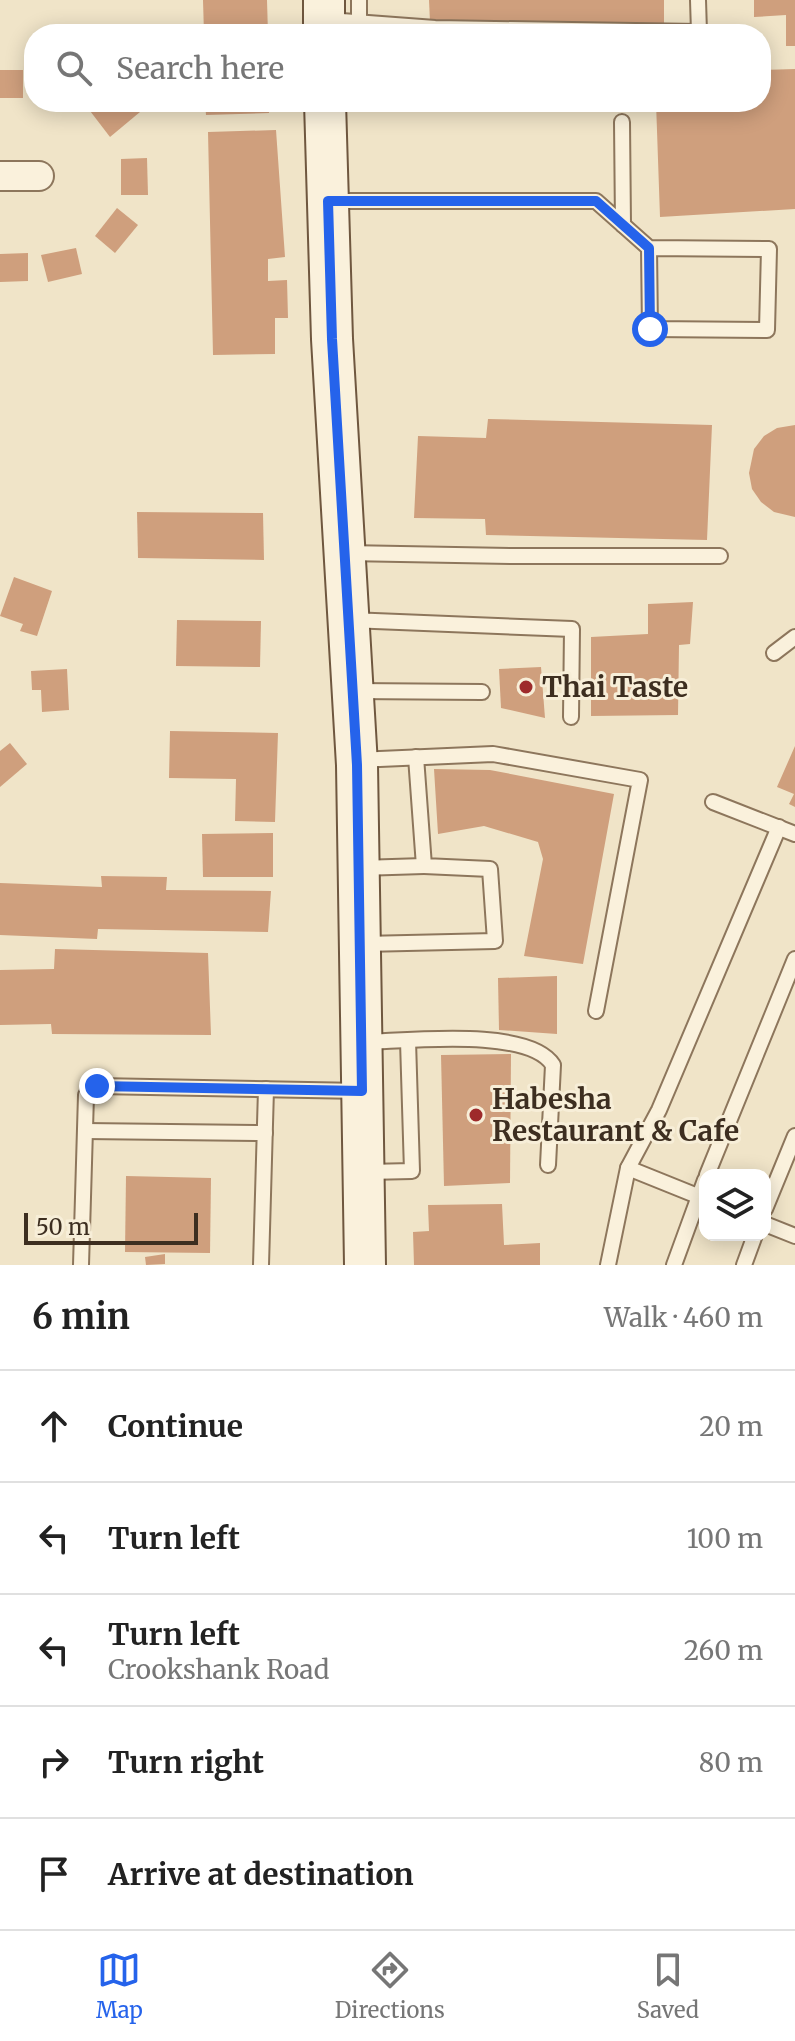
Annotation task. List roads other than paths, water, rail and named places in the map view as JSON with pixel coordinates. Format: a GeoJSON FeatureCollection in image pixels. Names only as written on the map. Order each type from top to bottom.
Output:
{"type":"FeatureCollection","features":[{"type":"Feature","properties":{"kind":"street"},"geometry":{"type":"LineString","coordinates":[[325,112],[332,339],[357,760],[365,1265]]}},
{"type":"Feature","properties":{"kind":"street"},"geometry":{"type":"LineString","coordinates":[[0,176],[39,176]]}},
{"type":"Feature","properties":{"kind":"lane"},"geometry":{"type":"LineString","coordinates":[[333,19],[359,0]]}},
{"type":"Feature","properties":{"kind":"lane"},"geometry":{"type":"LineString","coordinates":[[698,0],[699,24]]}},
{"type":"Feature","properties":{"kind":"lane"},"geometry":{"type":"LineString","coordinates":[[333,19],[390,24]]}},
{"type":"Feature","properties":{"kind":"lane"},"geometry":{"type":"LineString","coordinates":[[622,122],[623,225]]}},
{"type":"Feature","properties":{"kind":"lane"},"geometry":{"type":"LineString","coordinates":[[328,201],[596,201],[649,248],[769,249],[767,330],[650,329],[649,248]]}},
{"type":"Feature","properties":{"kind":"lane"},"geometry":{"type":"LineString","coordinates":[[346,553],[720,556]]}},
{"type":"Feature","properties":{"kind":"lane"},"geometry":{"type":"LineString","coordinates":[[350,620],[572,629],[571,717]]}},
{"type":"Feature","properties":{"kind":"lane"},"geometry":{"type":"LineString","coordinates":[[774,653],[795,637]]}},
{"type":"Feature","properties":{"kind":"lane"},"geometry":{"type":"LineString","coordinates":[[353,691],[482,692]]}},
{"type":"Feature","properties":{"kind":"lane"},"geometry":{"type":"LineString","coordinates":[[357,760],[493,754],[640,780],[596,1011]]}},
{"type":"Feature","properties":{"kind":"lane"},"geometry":{"type":"LineString","coordinates":[[416,757],[424,866]]}},
{"type":"Feature","properties":{"kind":"lane"},"geometry":{"type":"LineString","coordinates":[[713,802],[795,834]]}},
{"type":"Feature","properties":{"kind":"lane"},"geometry":{"type":"LineString","coordinates":[[608,1265],[628,1168],[659,1110],[779,827]]}},
{"type":"Feature","properties":{"kind":"lane"},"geometry":{"type":"LineString","coordinates":[[359,868],[424,866],[490,869],[495,941],[360,944]]}},
{"type":"Feature","properties":{"kind":"lane"},"geometry":{"type":"LineString","coordinates":[[710,1169],[795,959]]}},
{"type":"Feature","properties":{"kind":"lane"},"geometry":{"type":"LineString","coordinates":[[361,1042],[475,1039],[517,1044],[548,1057],[553,1065],[548,1165]]}},
{"type":"Feature","properties":{"kind":"lane"},"geometry":{"type":"LineString","coordinates":[[364,1172],[412,1171],[408,1041]]}},
{"type":"Feature","properties":{"kind":"lane"},"geometry":{"type":"LineString","coordinates":[[81,1265],[86,1095],[91,1088],[362,1091]]}},
{"type":"Feature","properties":{"kind":"lane"},"geometry":{"type":"LineString","coordinates":[[261,1265],[266,1089]]}},
{"type":"Feature","properties":{"kind":"lane"},"geometry":{"type":"LineString","coordinates":[[85,1131],[265,1133]]}},
{"type":"Feature","properties":{"kind":"lane"},"geometry":{"type":"LineString","coordinates":[[771,1194],[795,1136]]}},
{"type":"Feature","properties":{"kind":"lane"},"geometry":{"type":"LineString","coordinates":[[628,1168],[699,1197]]}},
{"type":"Feature","properties":{"kind":"lane"},"geometry":{"type":"LineString","coordinates":[[674,1265],[699,1205]]}},
{"type":"Feature","properties":{"kind":"lane"},"geometry":{"type":"LineString","coordinates":[[771,1226],[795,1236]]}},
{"type":"Feature","properties":{"kind":"lane"},"geometry":{"type":"LineString","coordinates":[[744,1265],[753,1241]]}},
{"type":"Feature","properties":{"kind":"place","name":"Thai Taste"},"geometry":{"type":"Point","coordinates":[526,687]}},
{"type":"Feature","properties":{"kind":"place","name":"Habesha Restaurant & Cafe"},"geometry":{"type":"Point","coordinates":[476,1115]}}]}
